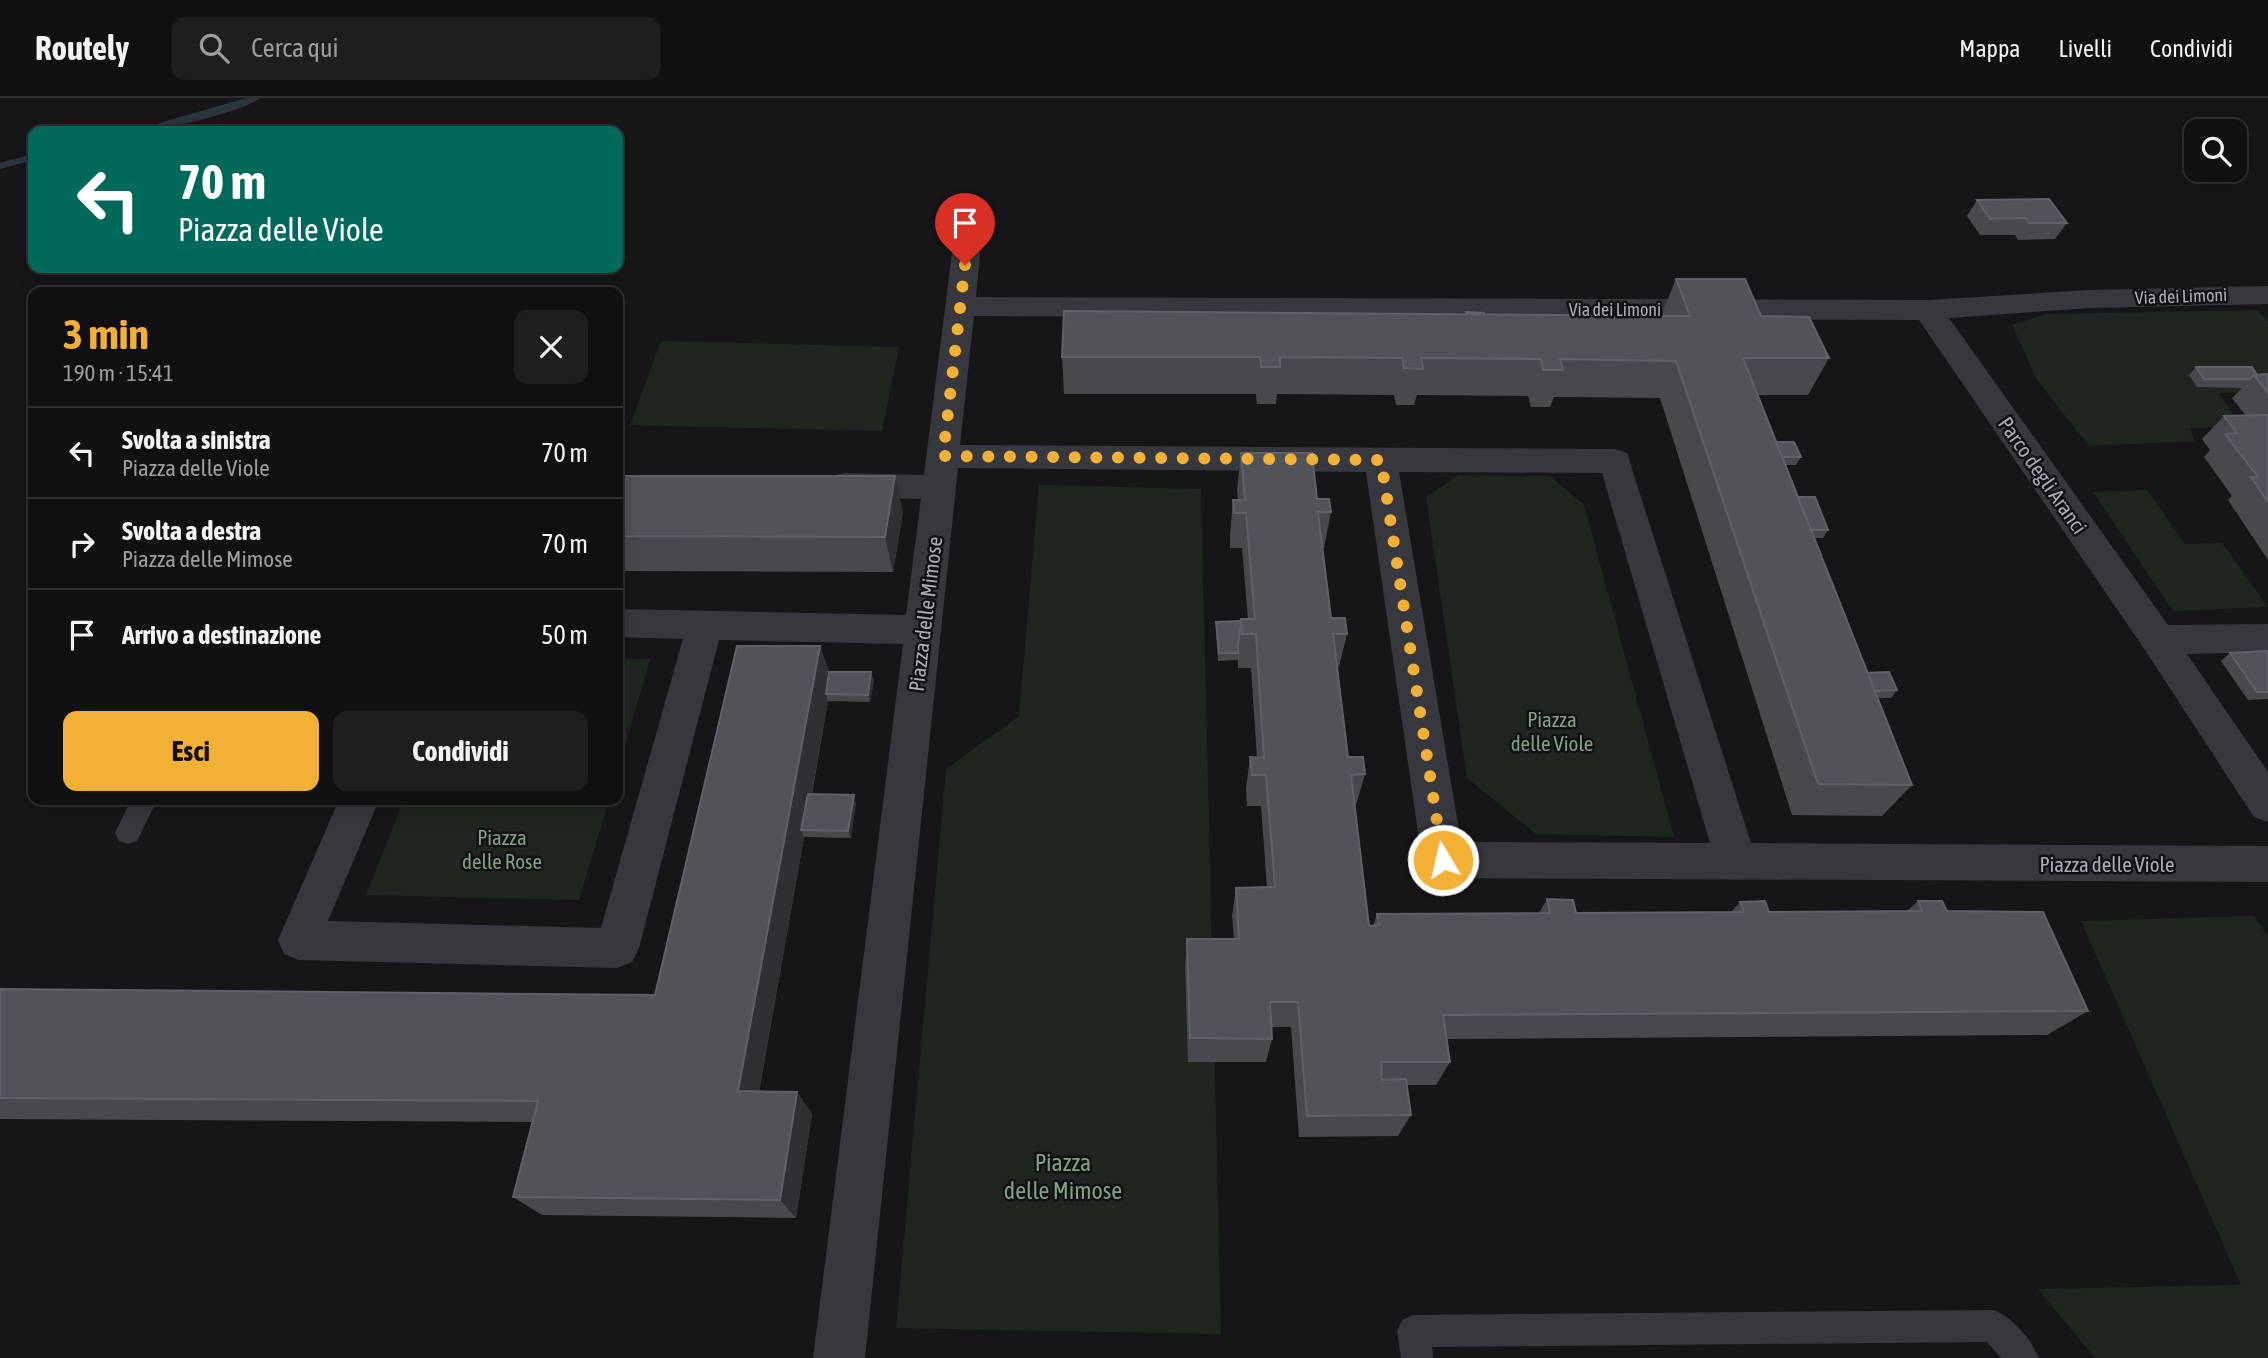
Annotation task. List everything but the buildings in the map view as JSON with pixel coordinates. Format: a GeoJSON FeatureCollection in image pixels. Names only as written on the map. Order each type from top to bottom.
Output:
{"type":"FeatureCollection","features":[{"type":"Feature","properties":{"kind":"street","name":"Piazza delle Mimose"},"geometry":{"type":"LineString","coordinates":[[839,1358],[967,245]]}},
{"type":"Feature","properties":{"kind":"street","name":"Via dei Limoni"},"geometry":{"type":"LineString","coordinates":[[960,306],[1928,310],[2090,299],[2268,295]]}},
{"type":"Feature","properties":{"kind":"street","name":"Parco degli Aranci"},"geometry":{"type":"LineString","coordinates":[[1928,310],[2158,640],[2268,805]]}},
{"type":"Feature","properties":{"kind":"street"},"geometry":{"type":"LineString","coordinates":[[814,484],[941,471],[1381,460],[1615,461],[1736,861]]}},
{"type":"Feature","properties":{"kind":"street","name":"Piazza delle Viole"},"geometry":{"type":"LineString","coordinates":[[1381,460],[1443,860],[2268,864]]}},
{"type":"Feature","properties":{"kind":"street"},"geometry":{"type":"LineString","coordinates":[[623,623],[923,630]]}},
{"type":"Feature","properties":{"kind":"street"},"geometry":{"type":"LineString","coordinates":[[357,805],[299,940],[617,948],[705,625]]}},
{"type":"Feature","properties":{"kind":"street"},"geometry":{"type":"LineString","coordinates":[[2158,640],[2268,638]]}},
{"type":"Feature","properties":{"kind":"lane"},"geometry":{"type":"LineString","coordinates":[[128,833],[142,805]]}},
{"type":"Feature","properties":{"kind":"lane"},"geometry":{"type":"LineString","coordinates":[[1417,1358],[1413,1331],[1994,1326],[2022,1358]]}},
{"type":"Feature","properties":{"kind":"green space"},"geometry":{"type":"Polygon","coordinates":[[[2258,310],[2268,322],[2268,392],[2219,393],[2240,426],[2190,428],[2194,441],[2089,446],[2037,380],[2012,325],[2045,314],[2258,310]]]}},
{"type":"Feature","properties":{"kind":"green space"},"geometry":{"type":"Polygon","coordinates":[[[661,341],[899,347],[882,431],[630,425],[661,341]]]}},
{"type":"Feature","properties":{"kind":"green space","name":"Piazza delle Viole"},"geometry":{"type":"Polygon","coordinates":[[[1458,475],[1550,476],[1584,505],[1674,837],[1536,834],[1467,778],[1426,497],[1458,475]]]}},
{"type":"Feature","properties":{"kind":"green space","name":"Piazza delle Mimose"},"geometry":{"type":"Polygon","coordinates":[[[1039,485],[1201,489],[1221,1334],[896,1328],[946,769],[1019,716],[1039,485]]]}},
{"type":"Feature","properties":{"kind":"green space"},"geometry":{"type":"Polygon","coordinates":[[[2147,490],[2185,544],[2222,543],[2268,607],[2173,611],[2093,492],[2147,490]]]}},
{"type":"Feature","properties":{"kind":"green space"},"geometry":{"type":"Polygon","coordinates":[[[623,658],[650,659],[623,753],[623,658]]]}},
{"type":"Feature","properties":{"kind":"green space","name":"Piazza delle Rose"},"geometry":{"type":"Polygon","coordinates":[[[402,805],[608,805],[579,900],[366,895],[402,805]]]}},
{"type":"Feature","properties":{"kind":"green space"},"geometry":{"type":"Polygon","coordinates":[[[2254,916],[2268,936],[2268,1358],[2095,1358],[2038,1289],[2241,1285],[2081,921],[2254,916]]]}},
{"type":"Feature","properties":{"kind":"waterway"},"geometry":{"type":"LineString","coordinates":[[157,126],[233,107],[255,98]]}},
{"type":"Feature","properties":{"kind":"waterway"},"geometry":{"type":"LineString","coordinates":[[0,166],[28,158]]}},
{"type":"Feature","properties":{"kind":"route"},"geometry":{"type":"LineString","coordinates":[[965,265],[943,456],[1381,460],[1443,860]]}}]}
